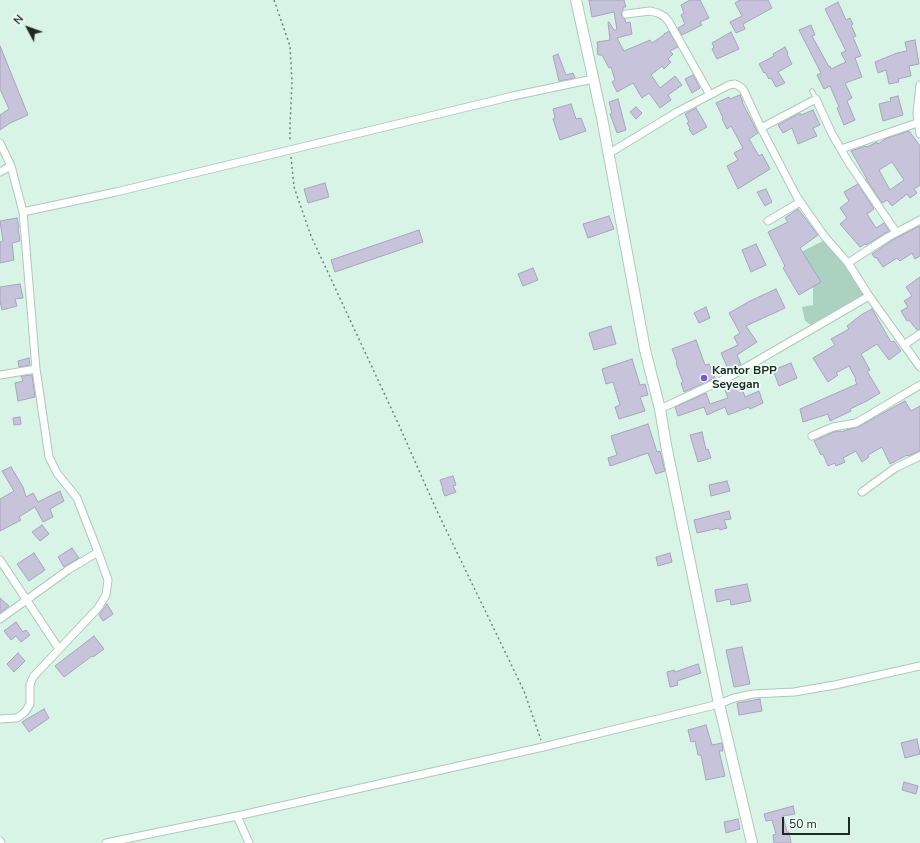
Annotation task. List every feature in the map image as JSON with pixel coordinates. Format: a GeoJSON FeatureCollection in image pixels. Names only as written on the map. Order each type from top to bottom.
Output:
{"type":"FeatureCollection","features":[{"type":"Feature","properties":{"kind":"main road"},"geometry":{"type":"LineString","coordinates":[[576,0],[608,154],[645,350],[660,409],[720,704],[752,843]]}},
{"type":"Feature","properties":{"kind":"street"},"geometry":{"type":"LineString","coordinates":[[626,14],[650,11],[665,17],[710,95]]}},
{"type":"Feature","properties":{"kind":"street"},"geometry":{"type":"LineString","coordinates":[[22,212],[116,192],[513,96],[593,79]]}},
{"type":"Feature","properties":{"kind":"street"},"geometry":{"type":"LineString","coordinates":[[608,154],[677,112],[729,85],[735,84],[739,86],[743,89],[761,128],[800,202],[825,237],[848,264],[920,367]]}},
{"type":"Feature","properties":{"kind":"street"},"geometry":{"type":"LineString","coordinates":[[920,84],[917,113],[920,134]]}},
{"type":"Feature","properties":{"kind":"street"},"geometry":{"type":"LineString","coordinates":[[761,128],[816,99],[841,149],[896,232]]}},
{"type":"Feature","properties":{"kind":"street"},"geometry":{"type":"LineString","coordinates":[[841,149],[918,122]]}},
{"type":"Feature","properties":{"kind":"street"},"geometry":{"type":"LineString","coordinates":[[0,143],[11,166],[22,212],[36,369],[49,457],[57,473],[77,498],[108,580],[106,595],[98,608],[33,677],[30,685],[30,704],[25,712],[17,718],[0,719]]}},
{"type":"Feature","properties":{"kind":"street"},"geometry":{"type":"LineString","coordinates":[[0,172],[11,166]]}},
{"type":"Feature","properties":{"kind":"street"},"geometry":{"type":"LineString","coordinates":[[768,221],[800,202]]}},
{"type":"Feature","properties":{"kind":"street"},"geometry":{"type":"LineString","coordinates":[[848,264],[896,232],[920,220]]}},
{"type":"Feature","properties":{"kind":"street"},"geometry":{"type":"LineString","coordinates":[[660,409],[731,376],[869,296]]}},
{"type":"Feature","properties":{"kind":"street"},"geometry":{"type":"LineString","coordinates":[[904,345],[920,334]]}},
{"type":"Feature","properties":{"kind":"street"},"geometry":{"type":"LineString","coordinates":[[0,375],[36,369]]}},
{"type":"Feature","properties":{"kind":"street"},"geometry":{"type":"LineString","coordinates":[[812,436],[833,427],[856,423],[920,386]]}},
{"type":"Feature","properties":{"kind":"street"},"geometry":{"type":"LineString","coordinates":[[862,492],[895,468],[920,456]]}},
{"type":"Feature","properties":{"kind":"street"},"geometry":{"type":"LineString","coordinates":[[0,619],[68,570],[98,552]]}},
{"type":"Feature","properties":{"kind":"street"},"geometry":{"type":"LineString","coordinates":[[0,560],[59,649]]}},
{"type":"Feature","properties":{"kind":"street"},"geometry":{"type":"LineString","coordinates":[[106,843],[237,816],[543,747],[720,704],[734,698],[753,694],[794,692],[835,686],[920,666]]}},
{"type":"Feature","properties":{"kind":"street"},"geometry":{"type":"LineString","coordinates":[[237,816],[249,843]]}},
{"type":"Feature","properties":{"kind":"lane"},"geometry":{"type":"LineString","coordinates":[[812,91],[816,99]]}},
{"type":"Feature","properties":{"kind":"path"},"geometry":{"type":"LineString","coordinates":[[274,0],[290,46],[292,82],[290,125],[294,187],[311,236],[440,516],[524,691],[543,747]]}},
{"type":"Feature","properties":{"kind":"green space"},"geometry":{"type":"Polygon","coordinates":[[[827,239],[866,291],[861,298],[813,326],[805,321],[802,307],[813,305],[813,287],[799,253],[827,239]]]}},
{"type":"Feature","properties":{"kind":"building"},"geometry":{"type":"Polygon","coordinates":[[[589,0],[624,0],[626,7],[623,7],[621,15],[625,19],[626,23],[630,22],[632,34],[617,38],[624,51],[650,40],[652,43],[669,31],[678,47],[670,51],[673,54],[668,59],[671,62],[664,69],[662,66],[651,75],[660,88],[675,76],[682,85],[668,95],[671,100],[660,108],[649,93],[642,98],[633,83],[617,92],[612,82],[615,80],[611,67],[609,68],[602,55],[598,55],[597,48],[597,42],[610,40],[608,22],[614,30],[617,30],[614,12],[592,17],[589,0]]]}},
{"type":"Feature","properties":{"kind":"building"},"geometry":{"type":"Polygon","coordinates":[[[690,0],[700,0],[709,18],[700,22],[702,25],[682,35],[678,28],[685,24],[681,15],[684,13],[681,5],[690,0]]]}},
{"type":"Feature","properties":{"kind":"building"},"geometry":{"type":"Polygon","coordinates":[[[740,0],[768,0],[772,8],[743,24],[745,29],[736,33],[730,22],[742,16],[735,3],[740,0]]]}},
{"type":"Feature","properties":{"kind":"building"},"geometry":{"type":"Polygon","coordinates":[[[838,2],[846,20],[850,18],[853,24],[851,25],[856,36],[853,37],[861,56],[855,58],[862,77],[845,83],[852,98],[847,101],[855,120],[844,125],[837,108],[839,107],[830,86],[824,89],[817,75],[821,73],[799,30],[811,25],[815,35],[812,36],[831,69],[846,62],[841,53],[846,51],[825,9],[838,2]]]}},
{"type":"Feature","properties":{"kind":"building"},"geometry":{"type":"Polygon","coordinates":[[[731,32],[739,49],[717,59],[712,49],[714,47],[712,43],[731,32]]]}},
{"type":"Feature","properties":{"kind":"building"},"geometry":{"type":"Polygon","coordinates":[[[915,40],[919,64],[909,66],[911,76],[898,79],[899,82],[889,84],[886,70],[878,73],[875,62],[897,53],[907,51],[905,42],[915,40]]]}},
{"type":"Feature","properties":{"kind":"building"},"geometry":{"type":"Polygon","coordinates":[[[0,46],[28,115],[10,123],[0,130],[0,115],[9,109],[0,89],[0,46]]]}},
{"type":"Feature","properties":{"kind":"building"},"geometry":{"type":"Polygon","coordinates":[[[785,47],[792,64],[778,72],[785,83],[776,87],[771,78],[769,79],[765,72],[764,73],[759,64],[774,56],[773,54],[785,47]]]}},
{"type":"Feature","properties":{"kind":"building"},"geometry":{"type":"Polygon","coordinates":[[[558,54],[566,75],[573,73],[575,78],[559,81],[553,56],[558,54]]]}},
{"type":"Feature","properties":{"kind":"building"},"geometry":{"type":"Polygon","coordinates":[[[693,75],[700,88],[692,93],[685,79],[693,75]]]}},
{"type":"Feature","properties":{"kind":"building"},"geometry":{"type":"Polygon","coordinates":[[[740,95],[758,133],[749,139],[759,156],[762,154],[770,169],[738,189],[727,166],[738,160],[734,153],[743,148],[731,126],[727,129],[716,103],[729,97],[730,99],[740,95]]]}},
{"type":"Feature","properties":{"kind":"building"},"geometry":{"type":"Polygon","coordinates":[[[898,96],[903,115],[883,121],[879,104],[891,101],[890,98],[898,96]]]}},
{"type":"Feature","properties":{"kind":"building"},"geometry":{"type":"Polygon","coordinates":[[[618,99],[626,130],[617,133],[610,114],[612,113],[609,102],[618,99]]]}},
{"type":"Feature","properties":{"kind":"building"},"geometry":{"type":"Polygon","coordinates":[[[571,104],[576,119],[581,118],[586,131],[560,140],[553,119],[555,118],[553,109],[571,104]]]}},
{"type":"Feature","properties":{"kind":"building"},"geometry":{"type":"Polygon","coordinates":[[[636,107],[642,113],[636,119],[630,112],[636,107]]]}},
{"type":"Feature","properties":{"kind":"building"},"geometry":{"type":"Polygon","coordinates":[[[696,108],[707,127],[693,135],[689,129],[690,128],[687,123],[689,122],[685,114],[696,108]]]}},
{"type":"Feature","properties":{"kind":"building"},"geometry":{"type":"Polygon","coordinates":[[[813,110],[820,125],[813,128],[817,136],[798,144],[792,128],[783,133],[778,125],[800,113],[801,115],[813,110]]]}},
{"type":"Feature","properties":{"kind":"building"},"geometry":{"type":"Polygon","coordinates":[[[909,131],[920,146],[920,185],[914,189],[917,193],[910,198],[907,194],[892,206],[887,200],[882,203],[866,179],[851,151],[866,146],[867,147],[877,142],[878,144],[885,139],[909,131]],[[892,162],[879,170],[890,190],[904,180],[892,162]]]}},
{"type":"Feature","properties":{"kind":"building"},"geometry":{"type":"Polygon","coordinates":[[[325,183],[329,197],[308,203],[304,189],[325,183]]]}},
{"type":"Feature","properties":{"kind":"building"},"geometry":{"type":"Polygon","coordinates":[[[858,184],[874,209],[867,214],[876,228],[884,223],[889,231],[860,247],[840,224],[847,218],[840,208],[849,201],[844,192],[858,184]]]}},
{"type":"Feature","properties":{"kind":"building"},"geometry":{"type":"Polygon","coordinates":[[[766,189],[772,202],[765,206],[757,192],[766,189]]]}},
{"type":"Feature","properties":{"kind":"building"},"geometry":{"type":"Polygon","coordinates":[[[798,209],[818,235],[800,248],[821,282],[799,295],[783,268],[785,266],[768,232],[788,222],[785,218],[798,209]]]}},
{"type":"Feature","properties":{"kind":"building"},"geometry":{"type":"Polygon","coordinates":[[[609,216],[614,229],[588,238],[583,224],[609,216]]]}},
{"type":"Feature","properties":{"kind":"building"},"geometry":{"type":"Polygon","coordinates":[[[17,218],[20,241],[12,243],[14,260],[0,263],[0,242],[3,241],[0,221],[17,218]]]}},
{"type":"Feature","properties":{"kind":"building"},"geometry":{"type":"Polygon","coordinates":[[[919,226],[920,256],[915,259],[912,253],[900,261],[897,258],[883,267],[872,254],[891,241],[919,226]]]}},
{"type":"Feature","properties":{"kind":"building"},"geometry":{"type":"Polygon","coordinates":[[[419,230],[423,242],[335,272],[331,260],[419,230]]]}},
{"type":"Feature","properties":{"kind":"building"},"geometry":{"type":"Polygon","coordinates":[[[756,244],[766,265],[751,272],[742,250],[756,244]]]}},
{"type":"Feature","properties":{"kind":"building"},"geometry":{"type":"Polygon","coordinates":[[[533,268],[538,280],[523,286],[518,274],[533,268]]]}},
{"type":"Feature","properties":{"kind":"building"},"geometry":{"type":"Polygon","coordinates":[[[920,277],[920,329],[917,330],[909,320],[907,321],[901,311],[908,307],[904,301],[912,296],[906,287],[920,277]]]}},
{"type":"Feature","properties":{"kind":"building"},"geometry":{"type":"Polygon","coordinates":[[[20,284],[23,298],[15,299],[17,306],[2,310],[0,301],[0,287],[20,284]]]}},
{"type":"Feature","properties":{"kind":"building"},"geometry":{"type":"Polygon","coordinates":[[[776,289],[785,308],[746,326],[757,342],[737,355],[741,364],[729,371],[721,353],[738,345],[734,337],[740,333],[729,313],[776,289]]]}},
{"type":"Feature","properties":{"kind":"building"},"geometry":{"type":"Polygon","coordinates":[[[706,307],[710,318],[699,323],[694,313],[706,307]]]}},
{"type":"Feature","properties":{"kind":"building"},"geometry":{"type":"Polygon","coordinates":[[[872,309],[891,342],[894,341],[901,351],[889,360],[877,344],[861,354],[870,370],[867,371],[880,393],[850,409],[851,411],[830,421],[828,414],[803,422],[800,409],[857,384],[849,366],[836,373],[838,375],[828,382],[813,358],[835,345],[831,339],[849,329],[847,326],[861,315],[872,309]]]}},
{"type":"Feature","properties":{"kind":"building"},"geometry":{"type":"Polygon","coordinates":[[[611,326],[616,344],[594,350],[589,333],[611,326]]]}},
{"type":"Feature","properties":{"kind":"building"},"geometry":{"type":"Polygon","coordinates":[[[696,340],[705,365],[709,364],[715,378],[684,392],[681,383],[683,382],[672,349],[696,340]]]}},
{"type":"Feature","properties":{"kind":"building"},"geometry":{"type":"Polygon","coordinates":[[[29,358],[30,365],[19,367],[18,361],[29,358]]]}},
{"type":"Feature","properties":{"kind":"building"},"geometry":{"type":"Polygon","coordinates":[[[632,359],[640,385],[645,384],[648,395],[640,397],[645,411],[619,419],[615,407],[620,405],[613,382],[606,384],[602,369],[632,359]]]}},
{"type":"Feature","properties":{"kind":"building"},"geometry":{"type":"Polygon","coordinates":[[[791,363],[797,378],[779,386],[773,370],[791,363]]]}},
{"type":"Feature","properties":{"kind":"building"},"geometry":{"type":"Polygon","coordinates":[[[32,375],[35,397],[18,401],[15,383],[23,381],[21,376],[32,375]]]}},
{"type":"Feature","properties":{"kind":"building"},"geometry":{"type":"Polygon","coordinates":[[[741,385],[745,397],[759,391],[763,403],[750,409],[749,407],[728,415],[725,407],[707,415],[704,407],[678,416],[675,407],[706,393],[710,404],[728,398],[725,390],[741,385]]]}},
{"type":"Feature","properties":{"kind":"building"},"geometry":{"type":"Polygon","coordinates":[[[905,401],[911,411],[920,406],[920,451],[908,456],[907,455],[890,464],[882,447],[868,455],[869,457],[862,462],[856,451],[843,458],[845,462],[836,466],[835,463],[828,466],[823,454],[821,455],[814,441],[834,432],[841,432],[858,427],[905,401]]]}},
{"type":"Feature","properties":{"kind":"building"},"geometry":{"type":"Polygon","coordinates":[[[20,417],[21,424],[14,425],[13,418],[20,417]]]}},
{"type":"Feature","properties":{"kind":"building"},"geometry":{"type":"Polygon","coordinates":[[[648,424],[657,452],[660,451],[665,471],[656,474],[648,453],[610,466],[608,458],[617,455],[611,436],[648,424]]]}},
{"type":"Feature","properties":{"kind":"building"},"geometry":{"type":"Polygon","coordinates":[[[702,432],[706,450],[708,449],[711,458],[698,462],[690,435],[702,432]]]}},
{"type":"Feature","properties":{"kind":"building"},"geometry":{"type":"Polygon","coordinates":[[[11,467],[23,487],[26,497],[33,493],[38,502],[60,491],[64,501],[50,509],[53,517],[43,522],[35,507],[19,517],[21,520],[0,531],[0,499],[14,491],[2,471],[11,467]]]}},
{"type":"Feature","properties":{"kind":"building"},"geometry":{"type":"Polygon","coordinates":[[[453,476],[456,485],[453,486],[456,492],[445,496],[440,480],[453,476]]]}},
{"type":"Feature","properties":{"kind":"building"},"geometry":{"type":"Polygon","coordinates":[[[727,481],[730,491],[711,496],[709,485],[727,481]]]}},
{"type":"Feature","properties":{"kind":"building"},"geometry":{"type":"Polygon","coordinates":[[[729,511],[731,519],[724,520],[727,528],[720,530],[719,528],[697,533],[694,520],[729,511]]]}},
{"type":"Feature","properties":{"kind":"building"},"geometry":{"type":"Polygon","coordinates":[[[42,525],[49,534],[40,541],[32,532],[42,525]]]}},
{"type":"Feature","properties":{"kind":"building"},"geometry":{"type":"Polygon","coordinates":[[[72,548],[79,558],[64,567],[58,557],[72,548]]]}},
{"type":"Feature","properties":{"kind":"building"},"geometry":{"type":"Polygon","coordinates":[[[34,553],[45,570],[29,581],[17,564],[34,553]]]}},
{"type":"Feature","properties":{"kind":"building"},"geometry":{"type":"Polygon","coordinates":[[[670,553],[672,562],[658,566],[656,557],[670,553]]]}},
{"type":"Feature","properties":{"kind":"building"},"geometry":{"type":"Polygon","coordinates":[[[747,584],[751,601],[731,605],[730,599],[717,602],[715,590],[747,584]]]}},
{"type":"Feature","properties":{"kind":"building"},"geometry":{"type":"Polygon","coordinates":[[[0,598],[9,606],[0,613],[0,598]]]}},
{"type":"Feature","properties":{"kind":"building"},"geometry":{"type":"Polygon","coordinates":[[[107,604],[113,614],[103,621],[99,615],[107,604]]]}},
{"type":"Feature","properties":{"kind":"building"},"geometry":{"type":"Polygon","coordinates":[[[16,622],[23,632],[26,630],[30,635],[21,642],[16,636],[11,640],[4,631],[16,622]]]}},
{"type":"Feature","properties":{"kind":"building"},"geometry":{"type":"Polygon","coordinates":[[[94,636],[104,649],[64,677],[55,666],[94,636]]]}},
{"type":"Feature","properties":{"kind":"building"},"geometry":{"type":"Polygon","coordinates":[[[742,647],[750,684],[734,687],[726,650],[742,647]]]}},
{"type":"Feature","properties":{"kind":"building"},"geometry":{"type":"Polygon","coordinates":[[[18,653],[25,661],[14,672],[7,664],[18,653]]]}},
{"type":"Feature","properties":{"kind":"building"},"geometry":{"type":"Polygon","coordinates":[[[698,664],[701,673],[677,681],[678,685],[670,687],[667,672],[674,670],[675,672],[698,664]]]}},
{"type":"Feature","properties":{"kind":"building"},"geometry":{"type":"Polygon","coordinates":[[[760,699],[762,711],[739,715],[737,703],[760,699]]]}},
{"type":"Feature","properties":{"kind":"building"},"geometry":{"type":"Polygon","coordinates":[[[44,709],[49,718],[29,732],[22,722],[44,709]]]}},
{"type":"Feature","properties":{"kind":"building"},"geometry":{"type":"Polygon","coordinates":[[[706,725],[712,745],[722,743],[723,751],[719,751],[725,776],[706,780],[701,755],[698,755],[695,741],[691,742],[688,730],[706,725]]]}},
{"type":"Feature","properties":{"kind":"building"},"geometry":{"type":"Polygon","coordinates":[[[917,739],[920,754],[905,758],[901,743],[917,739]]]}},
{"type":"Feature","properties":{"kind":"building"},"geometry":{"type":"Polygon","coordinates":[[[904,782],[918,786],[916,794],[902,790],[904,782]]]}},
{"type":"Feature","properties":{"kind":"building"},"geometry":{"type":"Polygon","coordinates":[[[793,806],[795,814],[783,816],[787,832],[789,832],[791,843],[774,843],[773,835],[776,834],[772,820],[766,821],[764,814],[793,806]]]}},
{"type":"Feature","properties":{"kind":"building"},"geometry":{"type":"Polygon","coordinates":[[[738,819],[740,829],[726,833],[724,822],[738,819]]]}},
{"type":"Feature","properties":{"kind":"place","name":"Kantor BPP Seyegan"},"geometry":{"type":"Point","coordinates":[704,378]}}]}
